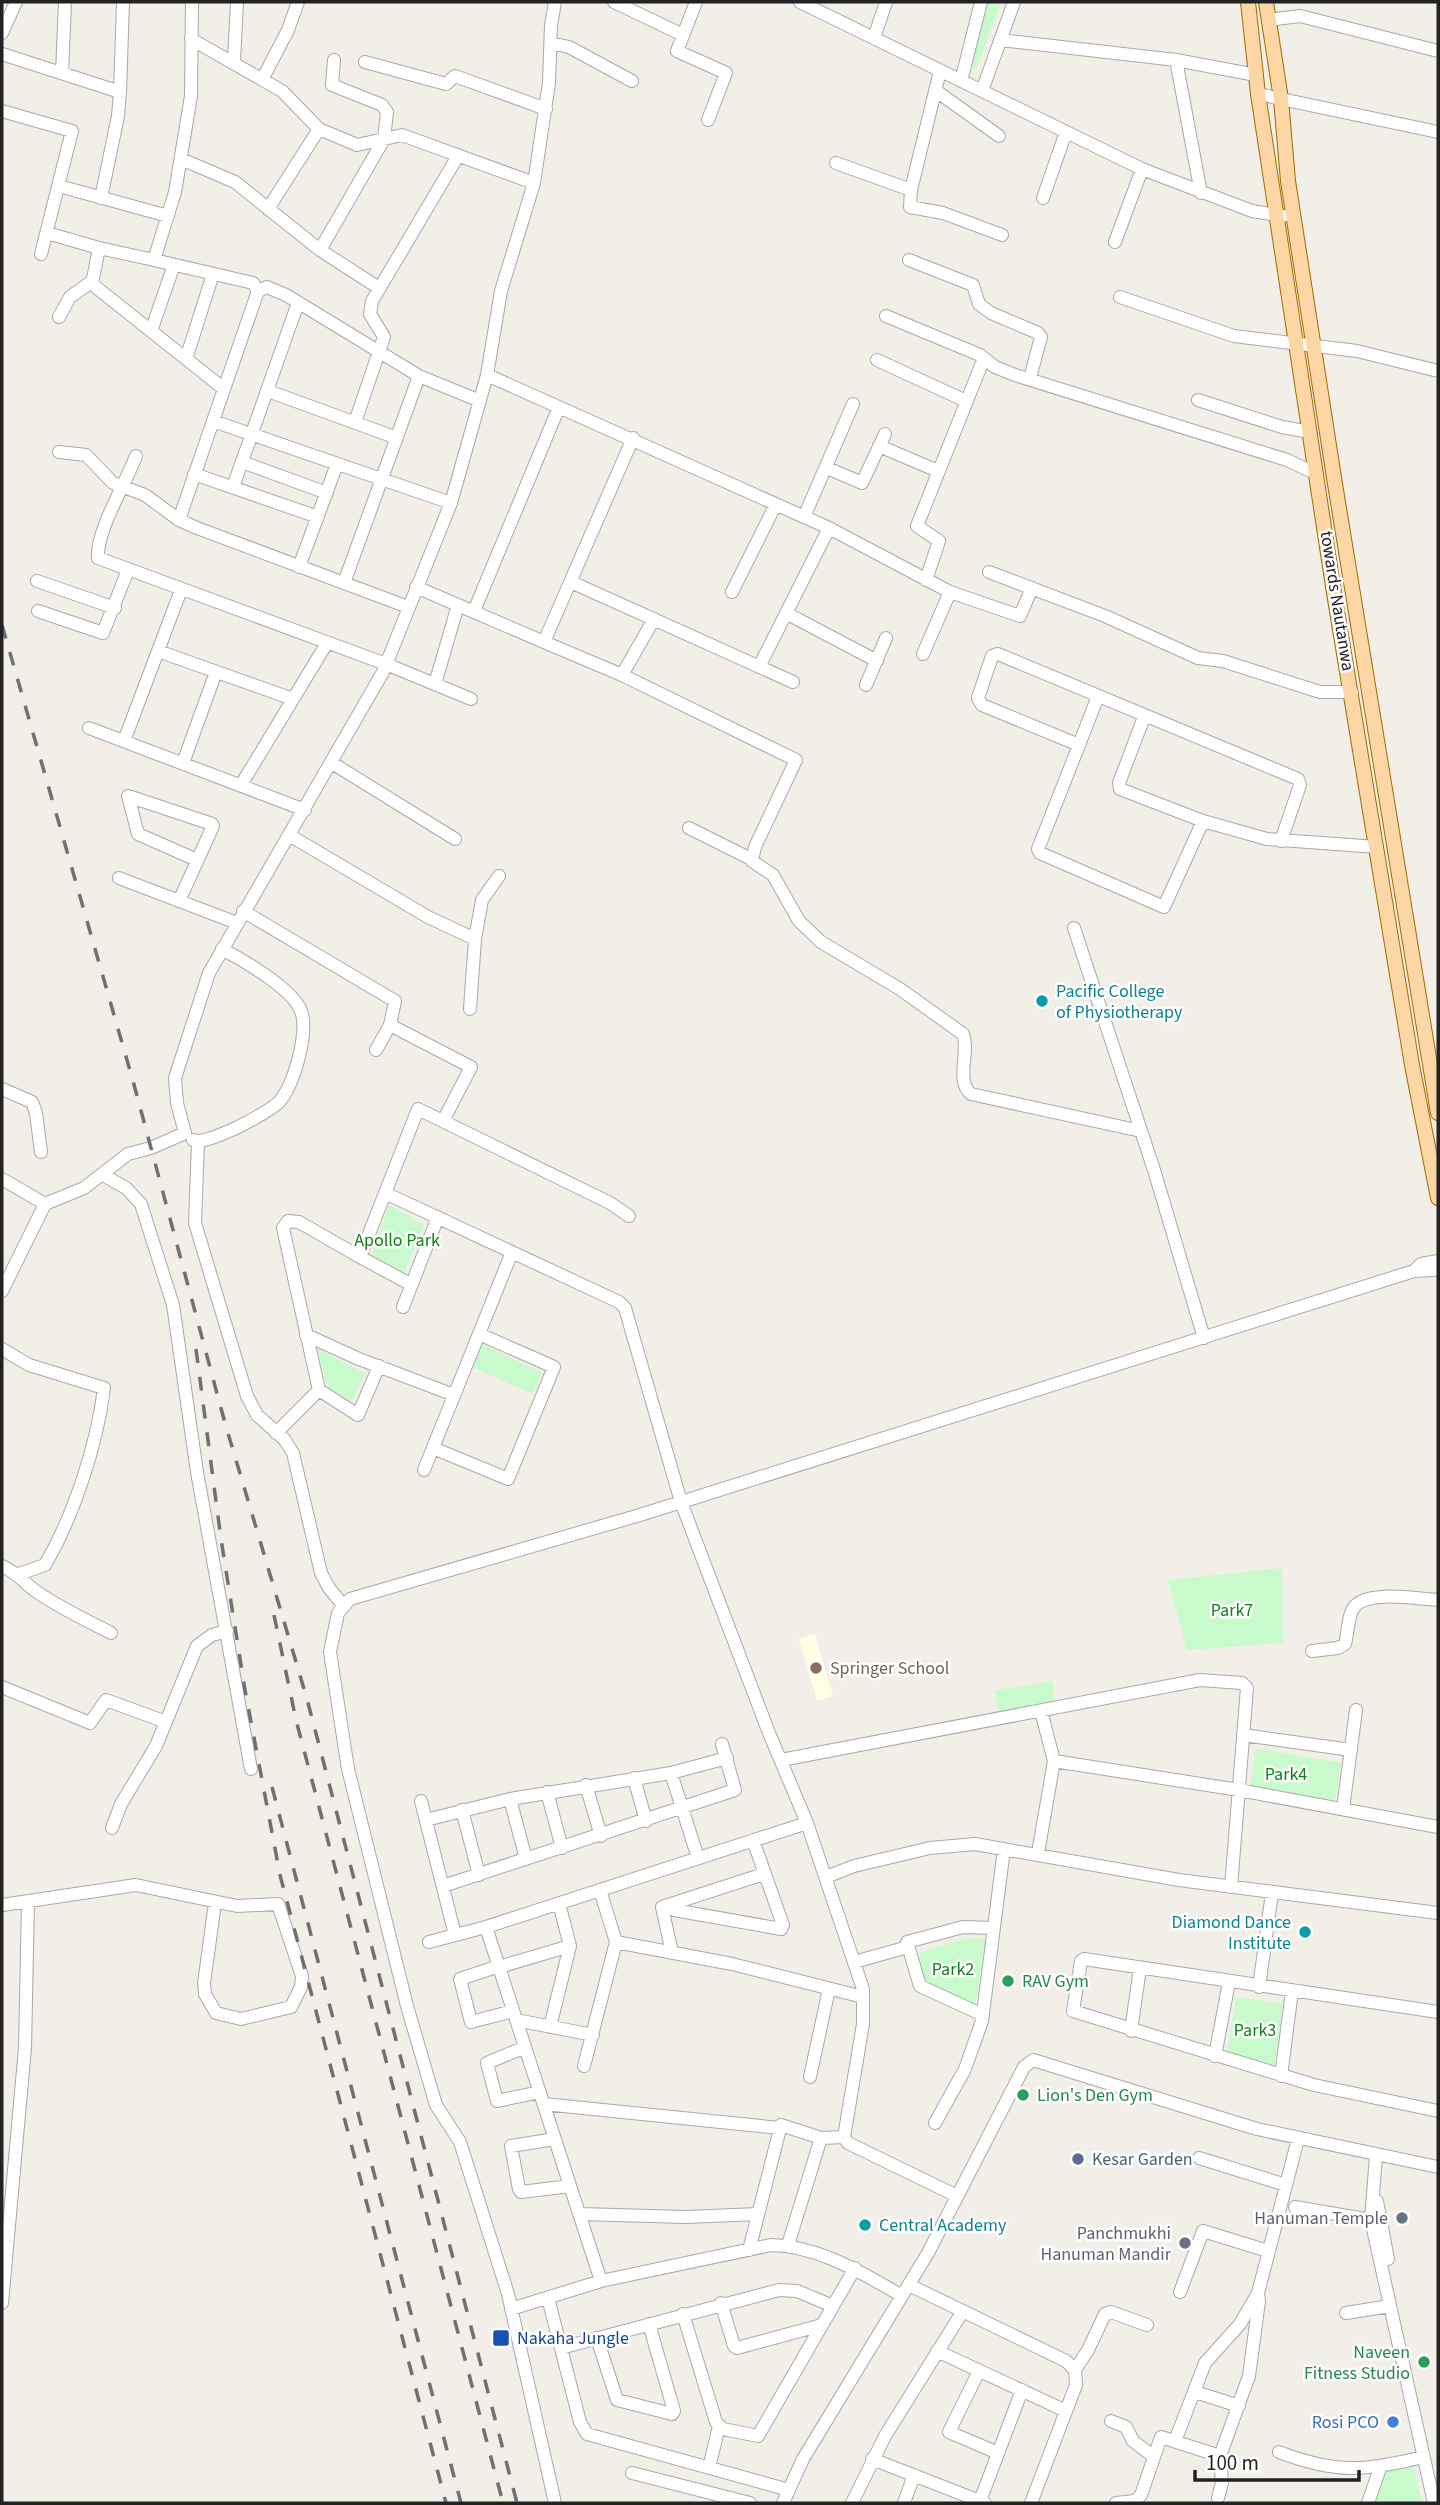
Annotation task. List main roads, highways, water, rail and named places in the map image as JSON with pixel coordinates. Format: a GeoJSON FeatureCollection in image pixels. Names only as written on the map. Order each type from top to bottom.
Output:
{"type":"FeatureCollection","features":[{"type":"Feature","properties":{"kind":"main road","name":"towards Nautanwa"},"geometry":{"type":"LineString","coordinates":[[1248,2],[1258,94],[1279,216],[1310,432],[1412,1065],[1434,1146],[1438,1198]]}},
{"type":"Feature","properties":{"kind":"main road"},"geometry":{"type":"LineString","coordinates":[[1266,2],[1281,99],[1294,214],[1335,484],[1434,1065],[1438,1112]]}},
{"type":"Feature","properties":{"kind":"railway"},"geometry":{"type":"LineString","coordinates":[[2,625],[133,1081],[225,1423],[307,1699],[517,2503]]}},
{"type":"Feature","properties":{"kind":"railway"},"geometry":{"type":"LineString","coordinates":[[196,1349],[221,1539],[245,1690],[280,1875],[446,2503]]}},
{"type":"Feature","properties":{"kind":"railway"},"geometry":{"type":"LineString","coordinates":[[274,1615],[296,1720],[503,2503]]}},
{"type":"Feature","properties":{"kind":"railway"},"geometry":{"type":"LineString","coordinates":[[272,1787],[461,2503]]}},
{"type":"Feature","properties":{"kind":"place","name":"Pacific College of Physiotherapy"},"geometry":{"type":"Point","coordinates":[1042,1001]}},
{"type":"Feature","properties":{"kind":"place","name":"Springer School"},"geometry":{"type":"Point","coordinates":[816,1668]}},
{"type":"Feature","properties":{"kind":"place","name":"Diamond Dance Institute"},"geometry":{"type":"Point","coordinates":[1305,1932]}},
{"type":"Feature","properties":{"kind":"place","name":"RAV Gym"},"geometry":{"type":"Point","coordinates":[1008,1981]}},
{"type":"Feature","properties":{"kind":"place","name":"Lion's Den Gym"},"geometry":{"type":"Point","coordinates":[1023,2095]}},
{"type":"Feature","properties":{"kind":"place","name":"Kesar Garden"},"geometry":{"type":"Point","coordinates":[1078,2159]}},
{"type":"Feature","properties":{"kind":"place","name":"Hanuman Temple"},"geometry":{"type":"Point","coordinates":[1402,2218]}},
{"type":"Feature","properties":{"kind":"place","name":"Central Academy"},"geometry":{"type":"Point","coordinates":[865,2225]}},
{"type":"Feature","properties":{"kind":"place","name":"Panchmukhi Hanuman Mandir"},"geometry":{"type":"Point","coordinates":[1185,2243]}},
{"type":"Feature","properties":{"kind":"place","name":"Nakaha Jungle"},"geometry":{"type":"Point","coordinates":[501,2338]}},
{"type":"Feature","properties":{"kind":"place","name":"Naveen Fitness Studio"},"geometry":{"type":"Point","coordinates":[1424,2362]}},
{"type":"Feature","properties":{"kind":"place","name":"Rosi PCO"},"geometry":{"type":"Point","coordinates":[1393,2422]}},
{"type":"Feature","properties":{"kind":"park label","name":"Apollo Park"},"geometry":{"type":"Point","coordinates":[397,1240]}},
{"type":"Feature","properties":{"kind":"park label","name":"Park7"},"geometry":{"type":"Point","coordinates":[1232,1610]}},
{"type":"Feature","properties":{"kind":"park label","name":"Park4"},"geometry":{"type":"Point","coordinates":[1286,1774]}},
{"type":"Feature","properties":{"kind":"park label","name":"Park2"},"geometry":{"type":"Point","coordinates":[953,1969]}},
{"type":"Feature","properties":{"kind":"park label","name":"Park3"},"geometry":{"type":"Point","coordinates":[1255,2030]}}]}
